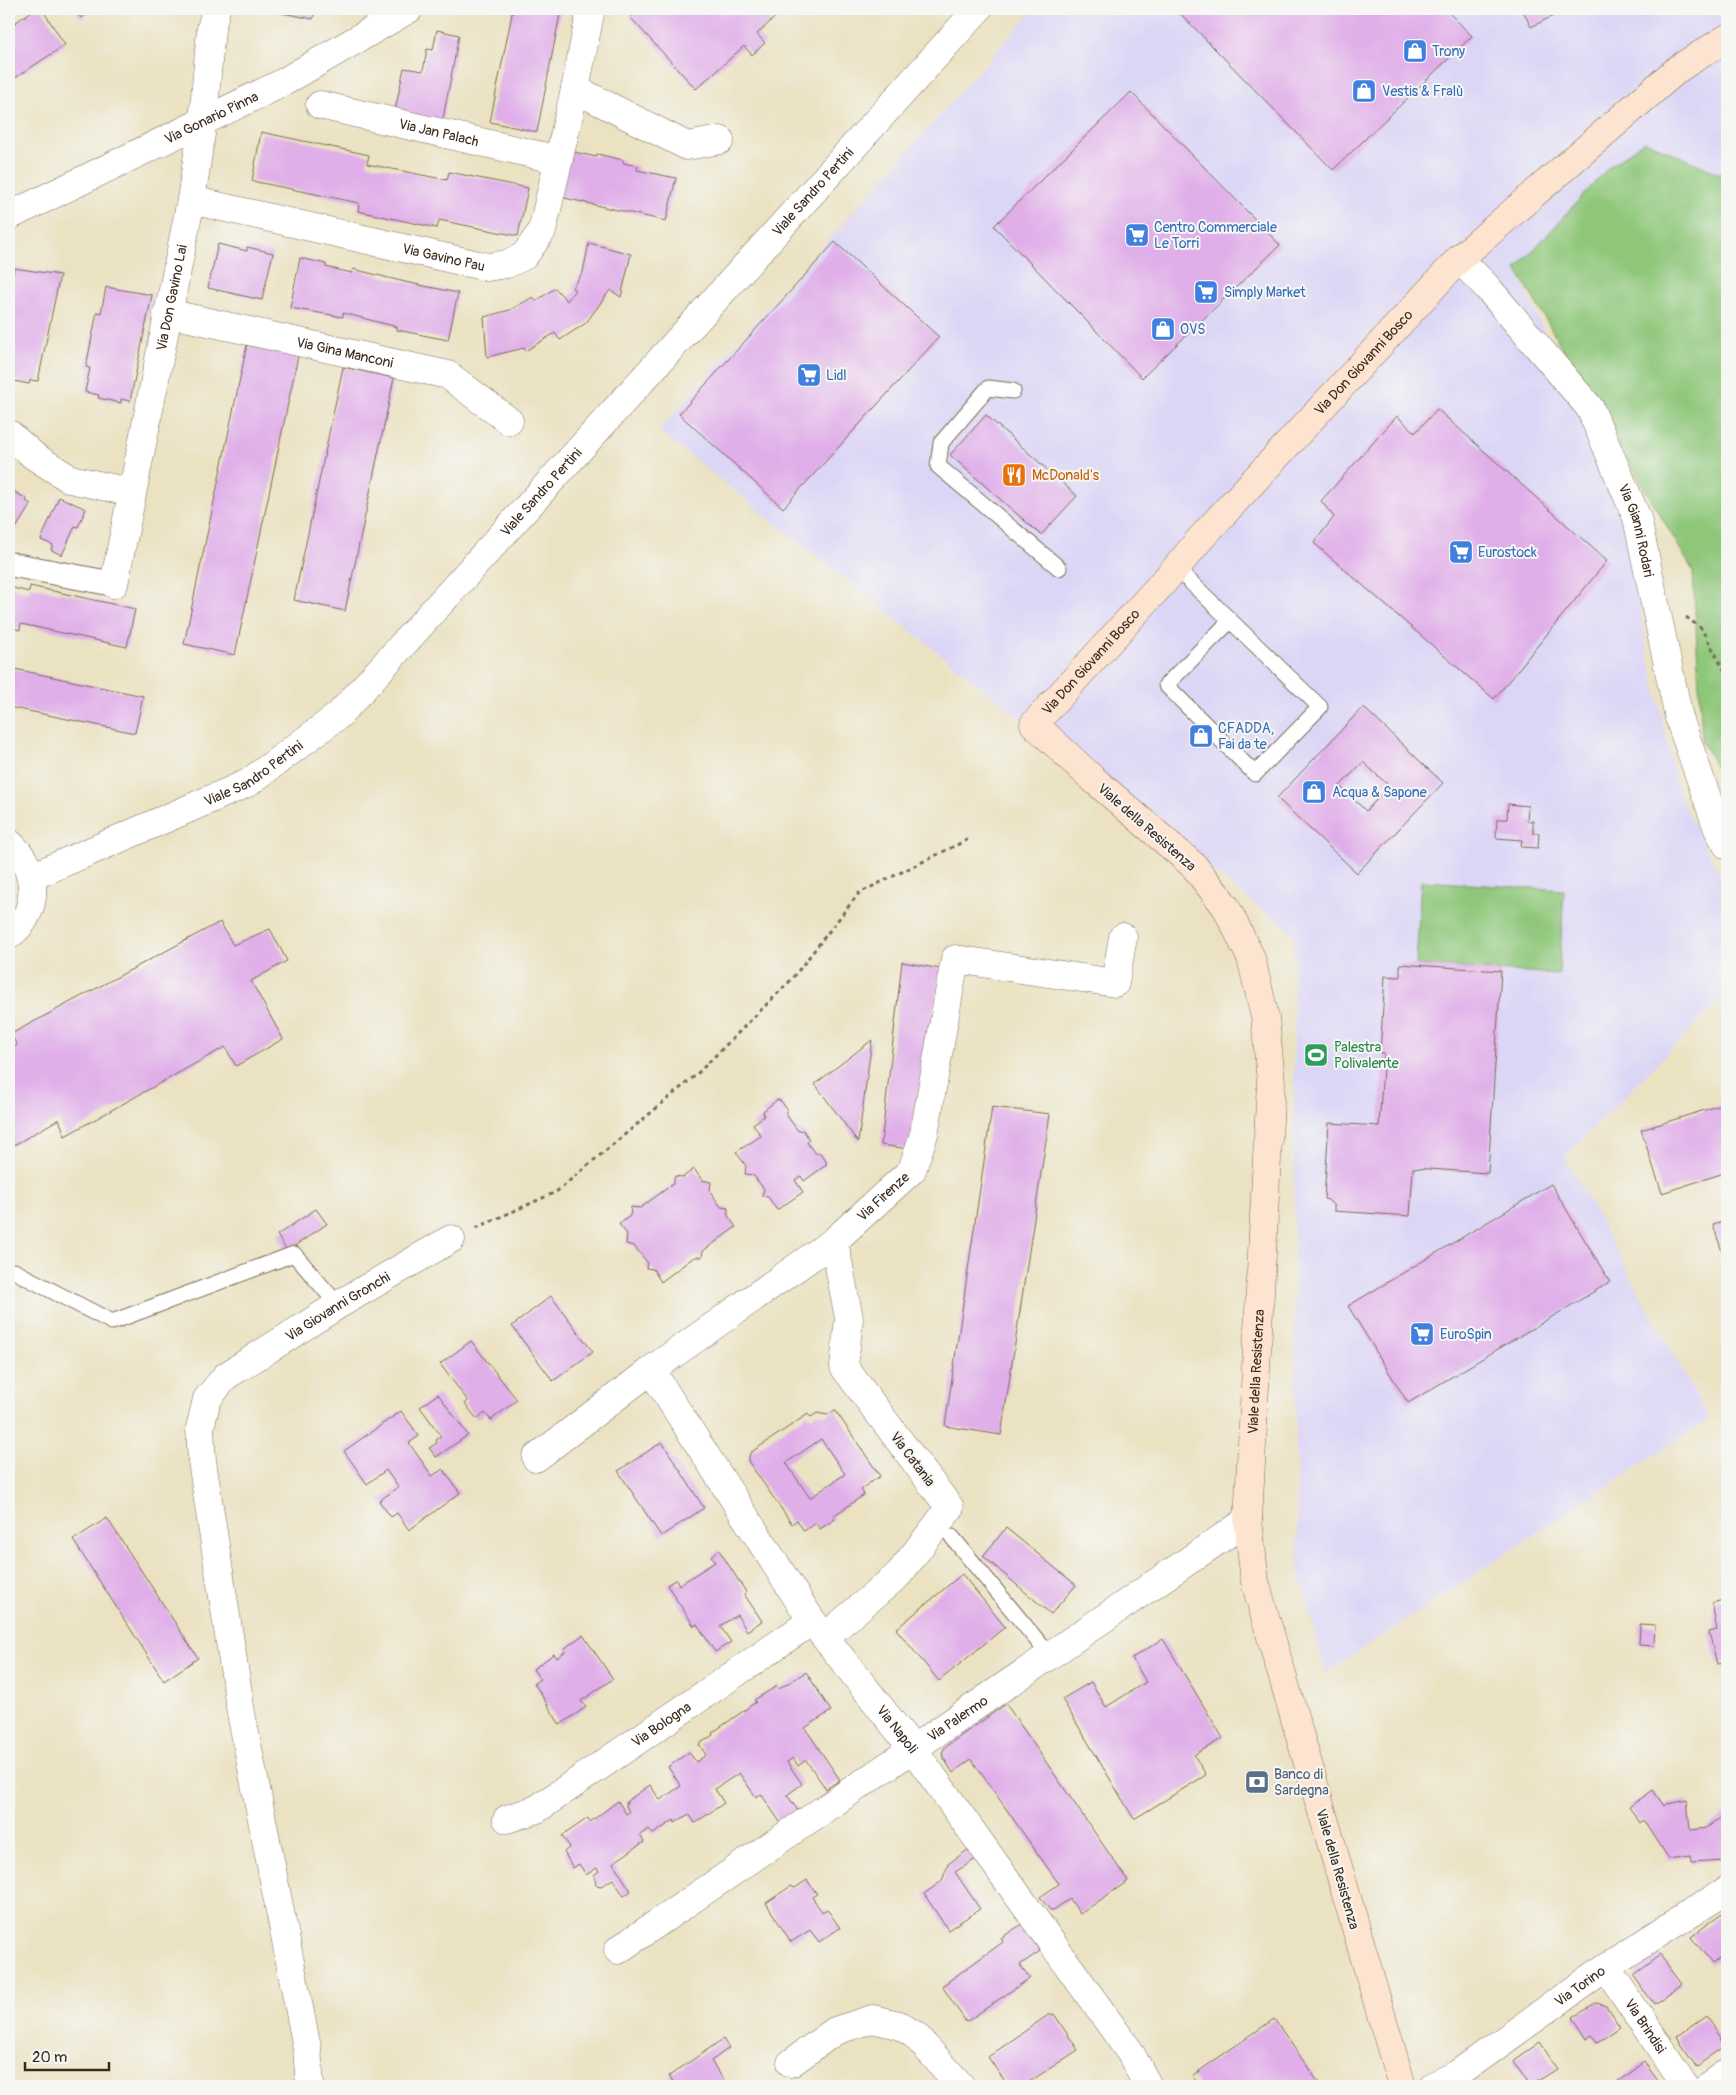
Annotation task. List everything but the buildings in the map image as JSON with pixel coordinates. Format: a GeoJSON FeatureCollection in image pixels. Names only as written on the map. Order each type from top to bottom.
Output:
{"type":"FeatureCollection","features":[{"type":"Feature","properties":{"kind":"main road","name":"Via Don Giovanni Bosco"},"geometry":{"type":"LineString","coordinates":[[1034,724],[1176,568],[1200,539],[1459,259],[1680,68],[1727,39]]}},
{"type":"Feature","properties":{"kind":"main road","name":"Viale della Resistenza"},"geometry":{"type":"LineString","coordinates":[[1034,724],[1093,779],[1194,866],[1226,907],[1251,958],[1265,1017],[1271,1082],[1248,1520],[1255,1582],[1402,2086]]}},
{"type":"Feature","properties":{"kind":"street","name":"Via Don Gavino Lai"},"geometry":{"type":"LineString","coordinates":[[114,584],[130,492],[190,200],[203,120],[211,29],[216,9]]}},
{"type":"Feature","properties":{"kind":"street","name":"Via Gonario Pinna"},"geometry":{"type":"LineString","coordinates":[[9,216],[282,83],[409,9]]}},
{"type":"Feature","properties":{"kind":"street","name":"Via Gavino Pau"},"geometry":{"type":"LineString","coordinates":[[190,200],[486,266],[507,264],[524,256],[542,231],[575,89],[591,9]]}},
{"type":"Feature","properties":{"kind":"street","name":"Viale Sandro Pertini"},"geometry":{"type":"LineString","coordinates":[[32,877],[248,783],[339,715],[978,9]]}},
{"type":"Feature","properties":{"kind":"street"},"geometry":{"type":"LineString","coordinates":[[575,89],[687,146],[720,140]]}},
{"type":"Feature","properties":{"kind":"street","name":"Via Jan Palach"},"geometry":{"type":"LineString","coordinates":[[320,105],[559,160]]}},
{"type":"Feature","properties":{"kind":"street","name":"Via Gianni Rodari"},"geometry":{"type":"LineString","coordinates":[[1459,259],[1486,286],[1590,408],[1637,518],[1679,718],[1718,830],[1727,846]]}},
{"type":"Feature","properties":{"kind":"street","name":"Via Gina Manconi"},"geometry":{"type":"LineString","coordinates":[[167,313],[448,375],[510,422]]}},
{"type":"Feature","properties":{"kind":"street"},"geometry":{"type":"LineString","coordinates":[[9,434],[34,456],[70,479],[130,492]]}},
{"type":"Feature","properties":{"kind":"street"},"geometry":{"type":"LineString","coordinates":[[9,564],[114,584]]}},
{"type":"Feature","properties":{"kind":"street"},"geometry":{"type":"LineString","coordinates":[[9,843],[18,851],[32,877],[30,906],[24,920],[9,935]]}},
{"type":"Feature","properties":{"kind":"street","name":"Via Firenze"},"geometry":{"type":"LineString","coordinates":[[536,1458],[651,1370],[834,1241],[912,1170],[924,1134],[954,958],[1115,983],[1123,937]]}},
{"type":"Feature","properties":{"kind":"street","name":"Via Giovanni Gronchi"},"geometry":{"type":"LineString","coordinates":[[310,2086],[306,2048],[241,1714],[202,1461],[200,1428],[207,1399],[226,1376],[338,1305],[451,1239]]}},
{"type":"Feature","properties":{"kind":"street","name":"Via Catania"},"geometry":{"type":"LineString","coordinates":[[818,1629],[899,1574],[950,1508],[844,1367],[849,1318],[834,1241]]}},
{"type":"Feature","properties":{"kind":"street","name":"Via Napoli"},"geometry":{"type":"LineString","coordinates":[[651,1370],[818,1629],[913,1749],[1130,2052],[1148,2086]]}},
{"type":"Feature","properties":{"kind":"street","name":"Via Palermo"},"geometry":{"type":"LineString","coordinates":[[618,1950],[1248,1520]]}},
{"type":"Feature","properties":{"kind":"street","name":"Via Bologna"},"geometry":{"type":"LineString","coordinates":[[507,1819],[537,1808],[818,1629]]}},
{"type":"Feature","properties":{"kind":"street","name":"Via Torino"},"geometry":{"type":"LineString","coordinates":[[1433,2086],[1456,2075],[1606,1967],[1727,1890]]}},
{"type":"Feature","properties":{"kind":"street","name":"Via Brindisi"},"geometry":{"type":"LineString","coordinates":[[1606,1967],[1686,2086]]}},
{"type":"Feature","properties":{"kind":"street"},"geometry":{"type":"LineString","coordinates":[[791,2063],[835,2031],[872,2019],[900,2025],[915,2035],[961,2086]]}},
{"type":"Feature","properties":{"kind":"street"},"geometry":{"type":"LineString","coordinates":[[1709,2086],[1727,2072]]}},
{"type":"Feature","properties":{"kind":"lane"},"geometry":{"type":"LineString","coordinates":[[1013,391],[988,388],[941,443],[938,466],[1060,568]]}},
{"type":"Feature","properties":{"kind":"lane"},"geometry":{"type":"LineString","coordinates":[[1176,568],[1320,708],[1255,774],[1166,685],[1230,621]]}},
{"type":"Feature","properties":{"kind":"lane"},"geometry":{"type":"LineString","coordinates":[[9,1273],[14,1271],[112,1322],[294,1254],[338,1305]]}},
{"type":"Feature","properties":{"kind":"lane"},"geometry":{"type":"LineString","coordinates":[[952,1537],[1050,1656]]}},
{"type":"Feature","properties":{"kind":"path"},"geometry":{"type":"LineString","coordinates":[[1652,589],[1700,628],[1727,675]]}},
{"type":"Feature","properties":{"kind":"path"},"geometry":{"type":"LineString","coordinates":[[451,1239],[556,1192],[696,1075],[791,980],[859,893],[971,838]]}},
{"type":"Feature","properties":{"kind":"shaded area"},"geometry":{"type":"Polygon","coordinates":[[[1034,9],[1727,9],[1727,177],[1645,141],[1516,269],[1623,506],[1647,649],[1679,795],[1727,888],[1727,993],[1565,1157],[1709,1419],[1325,1674],[1298,1566],[1294,1300],[1294,935],[659,431],[1034,9]]]}},
{"type":"Feature","properties":{"kind":"green space"},"geometry":{"type":"Polygon","coordinates":[[[1645,141],[1727,177],[1727,786],[1702,742],[1693,571],[1516,269],[1609,167],[1645,141]]]}},
{"type":"Feature","properties":{"kind":"green space"},"geometry":{"type":"Polygon","coordinates":[[[1421,881],[1564,890],[1559,974],[1416,965],[1421,881]]]}},
{"type":"Feature","properties":{"kind":"place","name":"Trony"},"geometry":{"type":"Point","coordinates":[1415,51]}},
{"type":"Feature","properties":{"kind":"place","name":"Vestis & Fralù"},"geometry":{"type":"Point","coordinates":[1364,91]}},
{"type":"Feature","properties":{"kind":"place","name":"Centro Commerciale Le Torri"},"geometry":{"type":"Point","coordinates":[1137,235]}},
{"type":"Feature","properties":{"kind":"place","name":"Simply Market"},"geometry":{"type":"Point","coordinates":[1206,292]}},
{"type":"Feature","properties":{"kind":"place","name":"OVS"},"geometry":{"type":"Point","coordinates":[1163,329]}},
{"type":"Feature","properties":{"kind":"place","name":"Lidl"},"geometry":{"type":"Point","coordinates":[809,375]}},
{"type":"Feature","properties":{"kind":"place","name":"McDonald's"},"geometry":{"type":"Point","coordinates":[1014,475]}},
{"type":"Feature","properties":{"kind":"place","name":"Eurostock"},"geometry":{"type":"Point","coordinates":[1461,552]}},
{"type":"Feature","properties":{"kind":"place","name":"CFADDA, Fai da te"},"geometry":{"type":"Point","coordinates":[1201,736]}},
{"type":"Feature","properties":{"kind":"place","name":"Acqua & Sapone"},"geometry":{"type":"Point","coordinates":[1314,792]}},
{"type":"Feature","properties":{"kind":"place","name":"Palestra Polivalente"},"geometry":{"type":"Point","coordinates":[1316,1055]}},
{"type":"Feature","properties":{"kind":"place","name":"EuroSpin"},"geometry":{"type":"Point","coordinates":[1422,1334]}},
{"type":"Feature","properties":{"kind":"place","name":"Banco di Sardegna"},"geometry":{"type":"Point","coordinates":[1257,1782]}}]}
